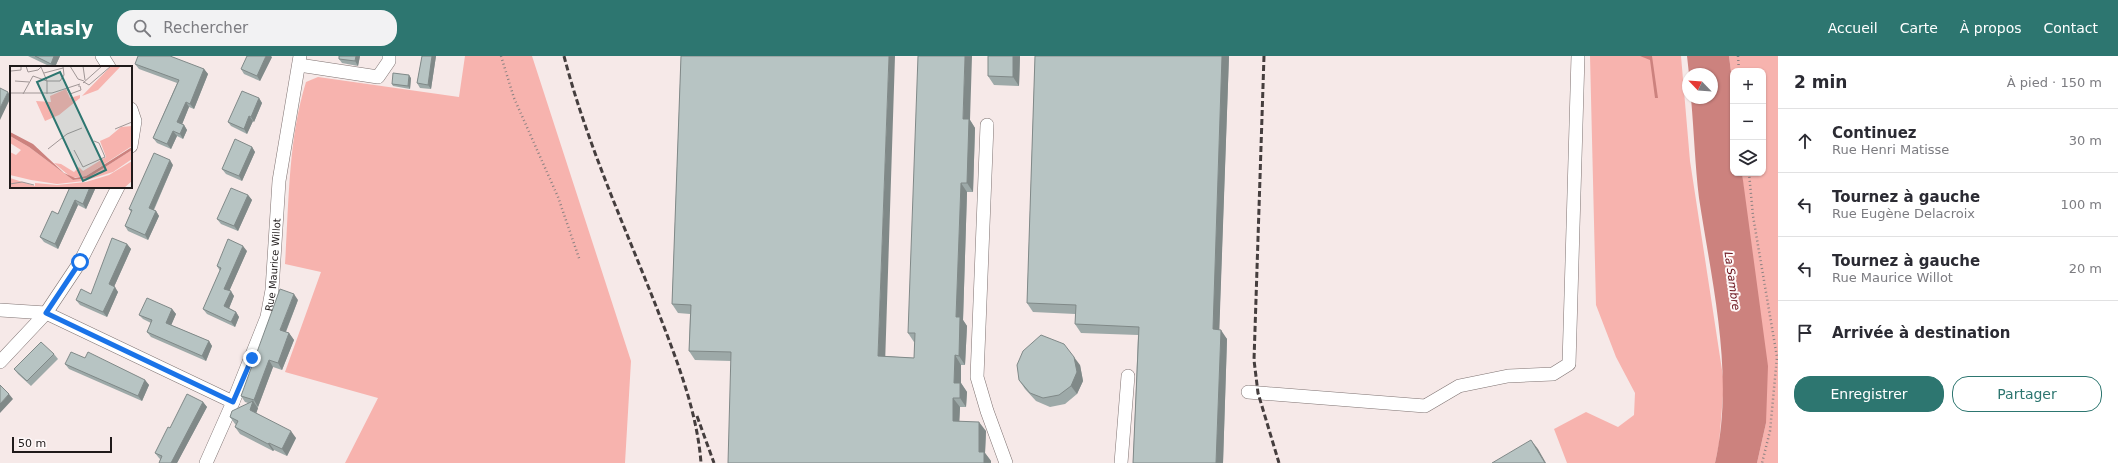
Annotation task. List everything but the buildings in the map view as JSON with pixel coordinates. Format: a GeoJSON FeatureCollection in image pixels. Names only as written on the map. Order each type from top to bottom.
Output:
{"type":"FeatureCollection","features":[{"type":"Feature","properties":{"kind":"street"},"geometry":{"type":"LineString","coordinates":[[102,56],[108,66]]}},
{"type":"Feature","properties":{"kind":"street"},"geometry":{"type":"LineString","coordinates":[[299,60],[378,77],[389,61],[389,56]]}},
{"type":"Feature","properties":{"kind":"street"},"geometry":{"type":"LineString","coordinates":[[1248,392],[1425,406],[1459,386],[1508,376],[1553,374],[1569,364],[1578,56]]}},
{"type":"Feature","properties":{"kind":"street","name":"Rue Maurice Willot"},"geometry":{"type":"LineString","coordinates":[[206,463],[233,402],[267,317],[272,290],[279,181],[299,60]]}},
{"type":"Feature","properties":{"kind":"street"},"geometry":{"type":"LineString","coordinates":[[132,112],[135,121],[132,140]]}},
{"type":"Feature","properties":{"kind":"street"},"geometry":{"type":"LineString","coordinates":[[988,125],[977,377],[987,411],[1006,463]]}},
{"type":"Feature","properties":{"kind":"street"},"geometry":{"type":"LineString","coordinates":[[0,362],[46,313],[80,262],[118,188]]}},
{"type":"Feature","properties":{"kind":"street"},"geometry":{"type":"LineString","coordinates":[[0,310],[46,313],[233,402]]}},
{"type":"Feature","properties":{"kind":"street"},"geometry":{"type":"LineString","coordinates":[[1122,463],[1128,376]]}},
{"type":"Feature","properties":{"kind":"path"},"geometry":{"type":"LineString","coordinates":[[501,56],[514,98],[558,197],[580,261]]}},
{"type":"Feature","properties":{"kind":"path"},"geometry":{"type":"LineString","coordinates":[[1738,56],[1739,68]]}},
{"type":"Feature","properties":{"kind":"path"},"geometry":{"type":"LineString","coordinates":[[1749,176],[1753,216],[1777,357],[1770,431],[1762,463]]}},
{"type":"Feature","properties":{"kind":"shaded area"},"geometry":{"type":"Polygon","coordinates":[[[465,56],[532,56],[631,361],[625,463],[345,463],[378,398],[285,372],[321,272],[285,264],[292,149],[300,104],[306,82],[318,77],[459,97],[465,56]]]}},
{"type":"Feature","properties":{"kind":"shaded area"},"geometry":{"type":"Polygon","coordinates":[[[1590,56],[1681,56],[1682,104],[1685,104],[1690,161],[1724,383],[1719,444],[1715,463],[1567,463],[1554,429],[1586,412],[1618,427],[1634,415],[1635,393],[1616,357],[1596,305],[1590,56]]]}},
{"type":"Feature","properties":{"kind":"shaded area"},"geometry":{"type":"Polygon","coordinates":[[[1729,56],[1778,56],[1778,463],[1757,463],[1766,423],[1742,176],[1766,176],[1766,68],[1730,68],[1729,56]]]}},
{"type":"Feature","properties":{"kind":"water"},"geometry":{"type":"Polygon","coordinates":[[[1640,56],[1652,56],[1658,98],[1655,98],[1650,60],[1640,56]]]}},
{"type":"Feature","properties":{"kind":"water","name":"La Sambre"},"geometry":{"type":"Polygon","coordinates":[[[1687,56],[1729,56],[1730,68],[1730,176],[1742,176],[1768,366],[1766,423],[1757,463],[1715,463],[1721,430],[1723,397],[1722,364],[1715,297],[1696,173],[1691,104],[1718,104],[1718,68],[1688,68],[1687,56]]]}},
{"type":"Feature","properties":{"kind":"railway"},"geometry":{"type":"LineString","coordinates":[[564,56],[594,151],[678,363],[695,423],[701,463]]}},
{"type":"Feature","properties":{"kind":"railway"},"geometry":{"type":"LineString","coordinates":[[1264,56],[1254,360],[1258,393],[1279,463]]}},
{"type":"Feature","properties":{"kind":"railway"},"geometry":{"type":"LineString","coordinates":[[697,416],[714,463]]}},
{"type":"Feature","properties":{"kind":"route"},"geometry":{"type":"LineString","coordinates":[[80,262],[46,313],[233,402],[252,358]]}}]}
